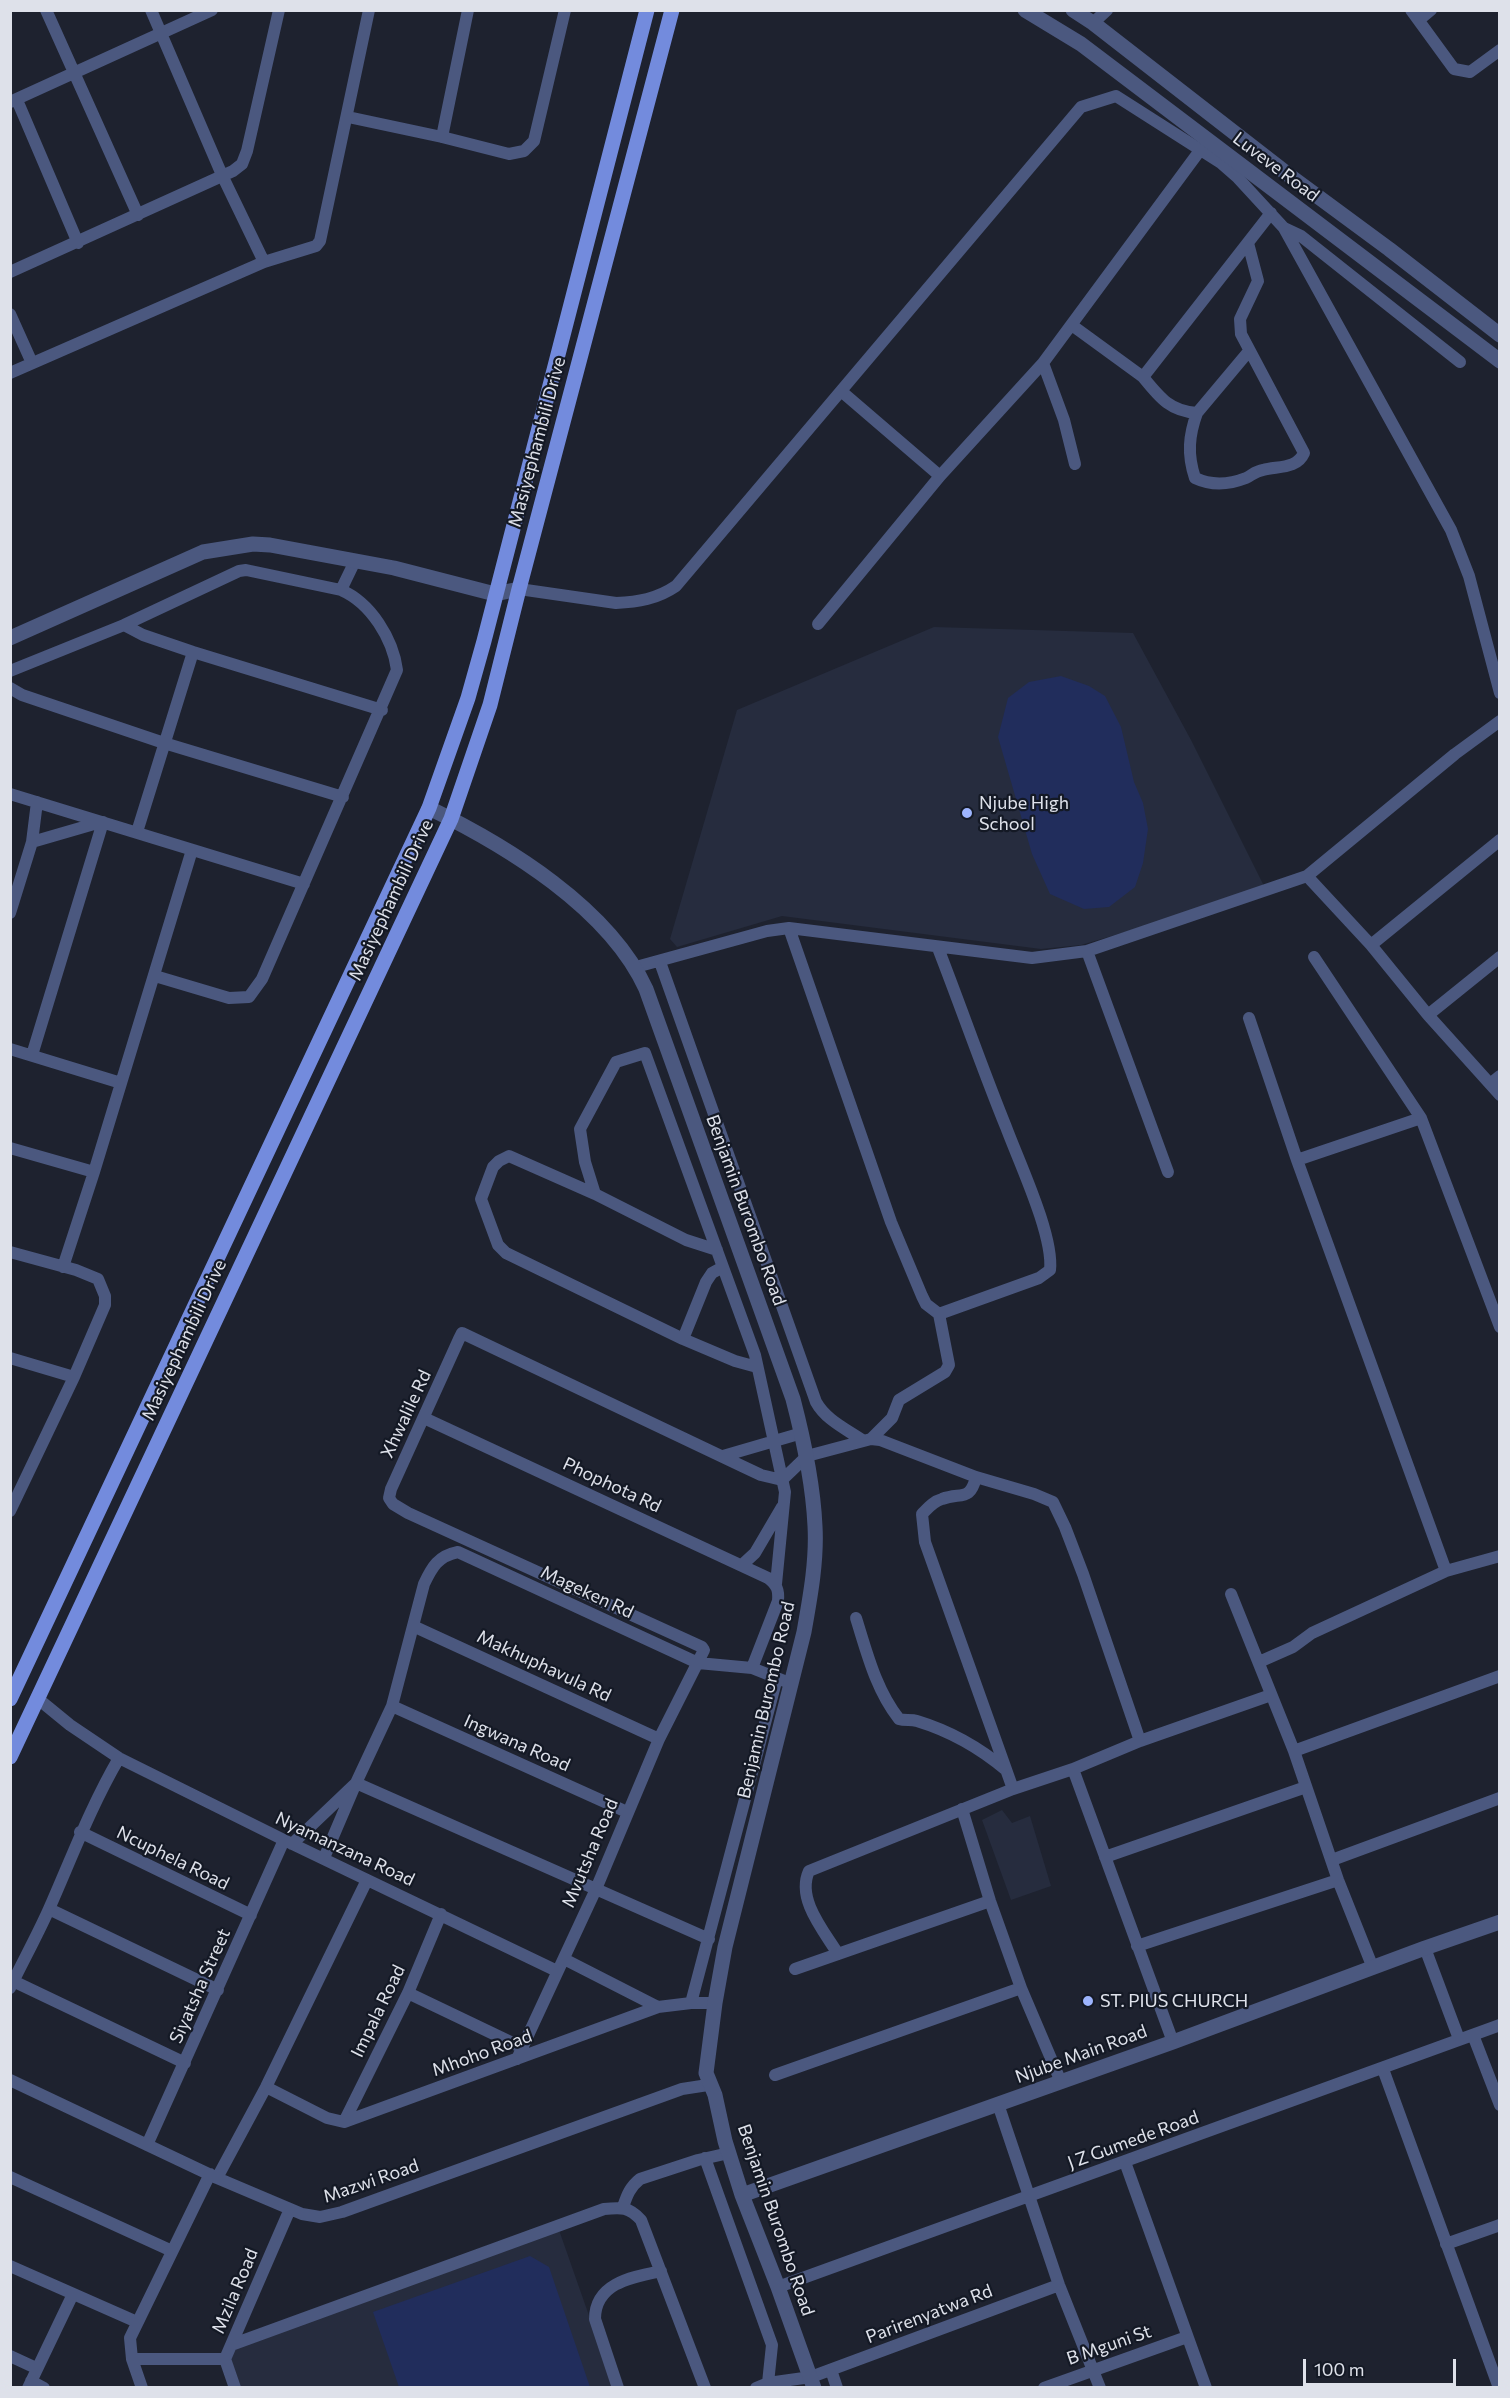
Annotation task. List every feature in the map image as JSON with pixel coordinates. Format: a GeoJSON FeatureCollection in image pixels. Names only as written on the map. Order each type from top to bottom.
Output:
{"type":"FeatureCollection","features":[{"type":"Feature","properties":{"kind":"main road","name":"Masiyephambili Drive"},"geometry":{"type":"LineString","coordinates":[[10,1699],[429,808],[468,698],[646,10]]}},
{"type":"Feature","properties":{"kind":"main road","name":"Masiyephambili Drive"},"geometry":{"type":"LineString","coordinates":[[10,1757],[451,819],[490,705],[672,10]]}},
{"type":"Feature","properties":{"kind":"street"},"geometry":{"type":"LineString","coordinates":[[46,10],[72,73],[138,215]]}},
{"type":"Feature","properties":{"kind":"street"},"geometry":{"type":"LineString","coordinates":[[151,10],[222,176],[264,262]]}},
{"type":"Feature","properties":{"kind":"street"},"geometry":{"type":"LineString","coordinates":[[78,243],[14,101],[212,10]]}},
{"type":"Feature","properties":{"kind":"street"},"geometry":{"type":"LineString","coordinates":[[10,272],[233,171],[242,164],[247,151],[279,10]]}},
{"type":"Feature","properties":{"kind":"street"},"geometry":{"type":"LineString","coordinates":[[10,374],[264,262],[309,249],[320,241],[369,10]]}},
{"type":"Feature","properties":{"kind":"street"},"geometry":{"type":"LineString","coordinates":[[442,137],[468,10]]}},
{"type":"Feature","properties":{"kind":"street"},"geometry":{"type":"LineString","coordinates":[[348,117],[509,154],[524,151],[534,141],[565,10]]}},
{"type":"Feature","properties":{"kind":"street","name":"Luveve Road"},"geometry":{"type":"LineString","coordinates":[[1025,10],[1081,44],[1500,361]]}},
{"type":"Feature","properties":{"kind":"street","name":"Luveve Road"},"geometry":{"type":"LineString","coordinates":[[1073,10],[1099,15],[1290,176],[1500,335]]}},
{"type":"Feature","properties":{"kind":"street"},"geometry":{"type":"LineString","coordinates":[[1431,10],[1415,15],[1454,69],[1470,72],[1500,50]]}},
{"type":"Feature","properties":{"kind":"street"},"geometry":{"type":"LineString","coordinates":[[10,638],[139,579],[217,548],[270,545],[355,561],[495,594],[519,589],[616,603],[663,595],[676,586],[1082,107],[1116,96],[1201,149],[1238,177],[1284,228],[1394,431],[1451,530],[1467,570],[1500,693]]}},
{"type":"Feature","properties":{"kind":"street"},"geometry":{"type":"LineString","coordinates":[[818,624],[940,476],[1043,363],[1201,149]]}},
{"type":"Feature","properties":{"kind":"street"},"geometry":{"type":"LineString","coordinates":[[1143,377],[1271,213]]}},
{"type":"Feature","properties":{"kind":"street"},"geometry":{"type":"LineString","coordinates":[[1284,228],[1301,236],[1460,362]]}},
{"type":"Feature","properties":{"kind":"street"},"geometry":{"type":"LineString","coordinates":[[1248,243],[1258,281],[1239,324],[1241,334],[1304,453],[1302,459],[1293,464],[1263,470],[1231,483],[1211,484],[1195,478],[1189,436],[1197,413],[1249,351]]}},
{"type":"Feature","properties":{"kind":"street"},"geometry":{"type":"LineString","coordinates":[[10,314],[32,363]]}},
{"type":"Feature","properties":{"kind":"street"},"geometry":{"type":"LineString","coordinates":[[1072,326],[1143,377],[1167,403],[1180,412],[1197,413]]}},
{"type":"Feature","properties":{"kind":"street"},"geometry":{"type":"LineString","coordinates":[[1043,363],[1064,420],[1075,464]]}},
{"type":"Feature","properties":{"kind":"street"},"geometry":{"type":"LineString","coordinates":[[841,391],[940,476]]}},
{"type":"Feature","properties":{"kind":"street"},"geometry":{"type":"LineString","coordinates":[[341,590],[355,561]]}},
{"type":"Feature","properties":{"kind":"street"},"geometry":{"type":"LineString","coordinates":[[10,671],[124,626],[239,571],[246,570],[341,590],[355,596],[385,633],[396,658],[397,670],[382,710],[262,979],[249,997],[229,998],[154,976]]}},
{"type":"Feature","properties":{"kind":"street"},"geometry":{"type":"LineString","coordinates":[[124,626],[193,652],[382,710]]}},
{"type":"Feature","properties":{"kind":"street"},"geometry":{"type":"LineString","coordinates":[[137,832],[193,652]]}},
{"type":"Feature","properties":{"kind":"street"},"geometry":{"type":"LineString","coordinates":[[10,688],[22,695],[164,743],[343,797]]}},
{"type":"Feature","properties":{"kind":"street"},"geometry":{"type":"LineString","coordinates":[[636,967],[767,931],[789,928],[1032,958],[1087,951],[1307,876],[1455,754],[1500,721]]}},
{"type":"Feature","properties":{"kind":"street"},"geometry":{"type":"LineString","coordinates":[[10,794],[304,884]]}},
{"type":"Feature","properties":{"kind":"street"},"geometry":{"type":"LineString","coordinates":[[10,913],[32,842],[37,802]]}},
{"type":"Feature","properties":{"kind":"street","name":"Benjamin Burombo Road"},"geometry":{"type":"LineString","coordinates":[[429,808],[503,847],[557,886],[595,919],[636,967],[646,989],[793,1399],[802,1433],[807,1456],[815,1528],[814,1559],[804,1632],[725,1947],[706,2073],[715,2095],[742,2195],[812,2382]]}},
{"type":"Feature","properties":{"kind":"street"},"geometry":{"type":"LineString","coordinates":[[32,842],[103,822]]}},
{"type":"Feature","properties":{"kind":"street"},"geometry":{"type":"LineString","coordinates":[[32,1055],[103,822]]}},
{"type":"Feature","properties":{"kind":"street"},"geometry":{"type":"LineString","coordinates":[[1371,945],[1500,840]]}},
{"type":"Feature","properties":{"kind":"street"},"geometry":{"type":"LineString","coordinates":[[63,1267],[192,850]]}},
{"type":"Feature","properties":{"kind":"street"},"geometry":{"type":"LineString","coordinates":[[1307,876],[1371,945],[1428,1015],[1495,1080],[1500,1095]]}},
{"type":"Feature","properties":{"kind":"street"},"geometry":{"type":"LineString","coordinates":[[789,928],[891,1222],[926,1304],[939,1314],[949,1365],[945,1372],[899,1401],[892,1418],[867,1440]]}},
{"type":"Feature","properties":{"kind":"street"},"geometry":{"type":"LineString","coordinates":[[939,948],[1020,1162],[1048,1243],[1051,1259],[1050,1270],[1039,1278],[939,1314]]}},
{"type":"Feature","properties":{"kind":"street"},"geometry":{"type":"LineString","coordinates":[[1087,951],[1167,1172]]}},
{"type":"Feature","properties":{"kind":"street"},"geometry":{"type":"LineString","coordinates":[[1314,957],[1421,1118],[1500,1327]]}},
{"type":"Feature","properties":{"kind":"street"},"geometry":{"type":"LineString","coordinates":[[1428,1015],[1500,957]]}},
{"type":"Feature","properties":{"kind":"street"},"geometry":{"type":"LineString","coordinates":[[660,962],[816,1401],[821,1411],[829,1418],[867,1440]]}},
{"type":"Feature","properties":{"kind":"street"},"geometry":{"type":"LineString","coordinates":[[1249,1018],[1297,1160],[1446,1571]]}},
{"type":"Feature","properties":{"kind":"street"},"geometry":{"type":"LineString","coordinates":[[10,1049],[121,1083]]}},
{"type":"Feature","properties":{"kind":"street"},"geometry":{"type":"LineString","coordinates":[[595,1194],[585,1162],[580,1130],[616,1062],[645,1053],[752,1343],[782,1480],[785,1500],[774,1614],[752,1668]]}},
{"type":"Feature","properties":{"kind":"street"},"geometry":{"type":"LineString","coordinates":[[1297,1160],[1421,1118]]}},
{"type":"Feature","properties":{"kind":"street"},"geometry":{"type":"LineString","coordinates":[[10,1148],[94,1172]]}},
{"type":"Feature","properties":{"kind":"street"},"geometry":{"type":"LineString","coordinates":[[717,1250],[686,1240],[595,1194],[509,1156],[493,1167],[481,1198],[502,1251],[683,1339],[735,1361],[757,1367]]}},
{"type":"Feature","properties":{"kind":"street"},"geometry":{"type":"LineString","coordinates":[[10,1252],[98,1279],[105,1296],[105,1305],[74,1377],[10,1511]]}},
{"type":"Feature","properties":{"kind":"street"},"geometry":{"type":"LineString","coordinates":[[683,1339],[706,1282],[712,1273],[723,1267]]}},
{"type":"Feature","properties":{"kind":"street","name":"Xhwalile Rd"},"geometry":{"type":"LineString","coordinates":[[698,1663],[703,1654],[702,1647],[408,1513],[393,1504],[389,1498],[391,1489],[462,1333],[761,1475],[782,1480]]}},
{"type":"Feature","properties":{"kind":"street"},"geometry":{"type":"LineString","coordinates":[[10,1358],[74,1377]]}},
{"type":"Feature","properties":{"kind":"street","name":"Phophota Rd"},"geometry":{"type":"LineString","coordinates":[[424,1418],[742,1564],[777,1588]]}},
{"type":"Feature","properties":{"kind":"street"},"geometry":{"type":"LineString","coordinates":[[723,1456],[802,1433]]}},
{"type":"Feature","properties":{"kind":"street"},"geometry":{"type":"LineString","coordinates":[[782,1480],[807,1456],[867,1440],[880,1440],[976,1477],[1053,1502],[1083,1574],[1140,1741]]}},
{"type":"Feature","properties":{"kind":"street"},"geometry":{"type":"LineString","coordinates":[[976,1477],[970,1492],[941,1499],[930,1506],[922,1514],[922,1527],[925,1542],[1013,1789]]}},
{"type":"Feature","properties":{"kind":"street"},"geometry":{"type":"LineString","coordinates":[[742,1564],[755,1553],[785,1500]]}},
{"type":"Feature","properties":{"kind":"street","name":"Mageken Rd"},"geometry":{"type":"LineString","coordinates":[[413,1626],[424,1584],[433,1565],[449,1553],[458,1551],[698,1663],[752,1668],[792,1684]]}},
{"type":"Feature","properties":{"kind":"street"},"geometry":{"type":"LineString","coordinates":[[1259,1662],[1293,1647],[1312,1633],[1446,1571],[1500,1556]]}},
{"type":"Feature","properties":{"kind":"street"},"geometry":{"type":"LineString","coordinates":[[1231,1594],[1294,1751],[1338,1880],[1373,1968]]}},
{"type":"Feature","properties":{"kind":"street"},"geometry":{"type":"LineString","coordinates":[[856,1618],[884,1696],[899,1719],[914,1720],[954,1736],[980,1749],[1007,1771]]}},
{"type":"Feature","properties":{"kind":"street"},"geometry":{"type":"LineString","coordinates":[[324,1858],[392,1706],[413,1626]]}},
{"type":"Feature","properties":{"kind":"street","name":"Makhuphavula Rd"},"geometry":{"type":"LineString","coordinates":[[413,1626],[659,1739]]}},
{"type":"Feature","properties":{"kind":"street","name":"Mvutsha Road"},"geometry":{"type":"LineString","coordinates":[[520,2053],[596,1890],[659,1739],[698,1663]]}},
{"type":"Feature","properties":{"kind":"street"},"geometry":{"type":"LineString","coordinates":[[1294,1751],[1500,1676]]}},
{"type":"Feature","properties":{"kind":"street"},"geometry":{"type":"LineString","coordinates":[[691,2002],[777,1678]]}},
{"type":"Feature","properties":{"kind":"street"},"geometry":{"type":"LineString","coordinates":[[838,1954],[809,1906],[806,1888],[809,1871],[1013,1789],[1271,1695]]}},
{"type":"Feature","properties":{"kind":"street","name":"Nyamanzana Road"},"geometry":{"type":"LineString","coordinates":[[37,1698],[70,1725],[119,1758],[557,1971]]}},
{"type":"Feature","properties":{"kind":"street","name":"Ingwana Road"},"geometry":{"type":"LineString","coordinates":[[392,1706],[627,1812]]}},
{"type":"Feature","properties":{"kind":"street"},"geometry":{"type":"LineString","coordinates":[[119,1758],[98,1793],[49,1909],[12,1985],[185,2063]]}},
{"type":"Feature","properties":{"kind":"street"},"geometry":{"type":"LineString","coordinates":[[1073,1769],[1173,2042]]}},
{"type":"Feature","properties":{"kind":"street"},"geometry":{"type":"LineString","coordinates":[[288,1842],[356,1783]]}},
{"type":"Feature","properties":{"kind":"street"},"geometry":{"type":"LineString","coordinates":[[356,1783],[709,1940]]}},
{"type":"Feature","properties":{"kind":"street"},"geometry":{"type":"LineString","coordinates":[[1105,1857],[1305,1787]]}},
{"type":"Feature","properties":{"kind":"street"},"geometry":{"type":"LineString","coordinates":[[1332,1860],[1500,1798]]}},
{"type":"Feature","properties":{"kind":"street"},"geometry":{"type":"LineString","coordinates":[[962,1809],[990,1901],[1021,1988],[1061,2082]]}},
{"type":"Feature","properties":{"kind":"street","name":"Ncuphela Road"},"geometry":{"type":"LineString","coordinates":[[80,1832],[251,1915]]}},
{"type":"Feature","properties":{"kind":"street","name":"Siyatsha Street"},"geometry":{"type":"LineString","coordinates":[[147,2145],[251,1915],[288,1842]]}},
{"type":"Feature","properties":{"kind":"street"},"geometry":{"type":"LineString","coordinates":[[142,2388],[132,2359],[130,2338],[137,2322],[172,2251],[266,2087],[367,1880]]}},
{"type":"Feature","properties":{"kind":"street"},"geometry":{"type":"LineString","coordinates":[[1137,1946],[1338,1880]]}},
{"type":"Feature","properties":{"kind":"street"},"geometry":{"type":"LineString","coordinates":[[795,1969],[990,1901]]}},
{"type":"Feature","properties":{"kind":"street"},"geometry":{"type":"LineString","coordinates":[[49,1909],[218,1990]]}},
{"type":"Feature","properties":{"kind":"street","name":"Impala Road"},"geometry":{"type":"LineString","coordinates":[[344,2122],[408,1993],[441,1914]]}},
{"type":"Feature","properties":{"kind":"street","name":"Njube Main Road"},"geometry":{"type":"LineString","coordinates":[[742,2195],[1173,2042],[1500,1922]]}},
{"type":"Feature","properties":{"kind":"street"},"geometry":{"type":"LineString","coordinates":[[1425,1948],[1459,2039]]}},
{"type":"Feature","properties":{"kind":"street"},"geometry":{"type":"LineString","coordinates":[[564,1959],[658,2007]]}},
{"type":"Feature","properties":{"kind":"street"},"geometry":{"type":"LineString","coordinates":[[775,2075],[1021,1988]]}},
{"type":"Feature","properties":{"kind":"street"},"geometry":{"type":"LineString","coordinates":[[408,1993],[520,2053]]}},
{"type":"Feature","properties":{"kind":"street","name":"Mhoho Road"},"geometry":{"type":"LineString","coordinates":[[344,2122],[520,2053],[658,2007],[691,2002],[715,2002]]}},
{"type":"Feature","properties":{"kind":"street","name":"J Z Gumede Road"},"geometry":{"type":"LineString","coordinates":[[778,2287],[1500,2025]]}},
{"type":"Feature","properties":{"kind":"street"},"geometry":{"type":"LineString","coordinates":[[1473,2035],[1500,2105]]}},
{"type":"Feature","properties":{"kind":"street"},"geometry":{"type":"LineString","coordinates":[[1383,2069],[1499,2388]]}},
{"type":"Feature","properties":{"kind":"street","name":"Mazwi Road"},"geometry":{"type":"LineString","coordinates":[[10,2080],[214,2176],[302,2214],[320,2217],[342,2212],[682,2089],[708,2085],[706,2073]]}},
{"type":"Feature","properties":{"kind":"street"},"geometry":{"type":"LineString","coordinates":[[266,2087],[327,2118],[344,2122]]}},
{"type":"Feature","properties":{"kind":"street"},"geometry":{"type":"LineString","coordinates":[[998,2104],[1059,2285],[1100,2388]]}},
{"type":"Feature","properties":{"kind":"street"},"geometry":{"type":"LineString","coordinates":[[623,2206],[633,2184],[639,2179],[705,2158],[729,2153]]}},
{"type":"Feature","properties":{"kind":"street"},"geometry":{"type":"LineString","coordinates":[[705,2158],[772,2345],[762,2385]]}},
{"type":"Feature","properties":{"kind":"street"},"geometry":{"type":"LineString","coordinates":[[1125,2162],[1206,2388]]}},
{"type":"Feature","properties":{"kind":"street"},"geometry":{"type":"LineString","coordinates":[[10,2177],[172,2251]]}},
{"type":"Feature","properties":{"kind":"street"},"geometry":{"type":"LineString","coordinates":[[231,2345],[604,2209],[623,2206],[632,2210],[641,2220],[705,2388]]}},
{"type":"Feature","properties":{"kind":"street","name":"Mzila Road"},"geometry":{"type":"LineString","coordinates":[[235,2388],[225,2359],[290,2209]]}},
{"type":"Feature","properties":{"kind":"street"},"geometry":{"type":"LineString","coordinates":[[1446,2244],[1500,2225]]}},
{"type":"Feature","properties":{"kind":"street"},"geometry":{"type":"LineString","coordinates":[[10,2266],[137,2322]]}},
{"type":"Feature","properties":{"kind":"street"},"geometry":{"type":"LineString","coordinates":[[618,2388],[595,2319],[595,2307],[606,2289],[633,2277],[661,2271]]}},
{"type":"Feature","properties":{"kind":"street","name":"Parirenyatwa Rd"},"geometry":{"type":"LineString","coordinates":[[762,2385],[812,2382],[831,2370],[1059,2285]]}},
{"type":"Feature","properties":{"kind":"street"},"geometry":{"type":"LineString","coordinates":[[44,2388],[30,2384],[73,2294]]}},
{"type":"Feature","properties":{"kind":"street","name":"B Mguni St"},"geometry":{"type":"LineString","coordinates":[[1044,2388],[1187,2337]]}},
{"type":"Feature","properties":{"kind":"street"},"geometry":{"type":"LineString","coordinates":[[10,2356],[36,2368]]}},
{"type":"Feature","properties":{"kind":"street"},"geometry":{"type":"LineString","coordinates":[[132,2359],[225,2359]]}},
{"type":"Feature","properties":{"kind":"street"},"geometry":{"type":"LineString","coordinates":[[831,2370],[837,2388]]}},
{"type":"Feature","properties":{"kind":"shaded area","name":"Njube High School"},"geometry":{"type":"Polygon","coordinates":[[[934,627],[1133,633],[1191,740],[1264,886],[1156,923],[1081,945],[1041,949],[782,916],[677,947],[670,939],[737,710],[934,627]]]}},
{"type":"Feature","properties":{"kind":"shaded area"},"geometry":{"type":"Polygon","coordinates":[[[1061,676],[1089,686],[1105,696],[1121,727],[1134,782],[1143,803],[1148,829],[1143,863],[1135,887],[1109,907],[1084,909],[1050,894],[1032,854],[998,737],[1008,698],[1029,682],[1061,676]]]}},
{"type":"Feature","properties":{"kind":"shaded area"},"geometry":{"type":"Polygon","coordinates":[[[1002,1810],[1012,1823],[1030,1816],[1051,1886],[1011,1900],[982,1820],[1002,1810]]]}},
{"type":"Feature","properties":{"kind":"shaded area"},"geometry":{"type":"Polygon","coordinates":[[[559,2230],[614,2387],[239,2387],[230,2360],[235,2348],[559,2230]]]}},
{"type":"Feature","properties":{"kind":"shaded area"},"geometry":{"type":"Polygon","coordinates":[[[530,2256],[549,2267],[590,2387],[399,2387],[373,2312],[530,2256]]]}},
{"type":"Feature","properties":{"kind":"place","name":"Njube High School"},"geometry":{"type":"Point","coordinates":[967,813]}},
{"type":"Feature","properties":{"kind":"place","name":"ST. PIUS CHURCH"},"geometry":{"type":"Point","coordinates":[1088,2001]}}]}
